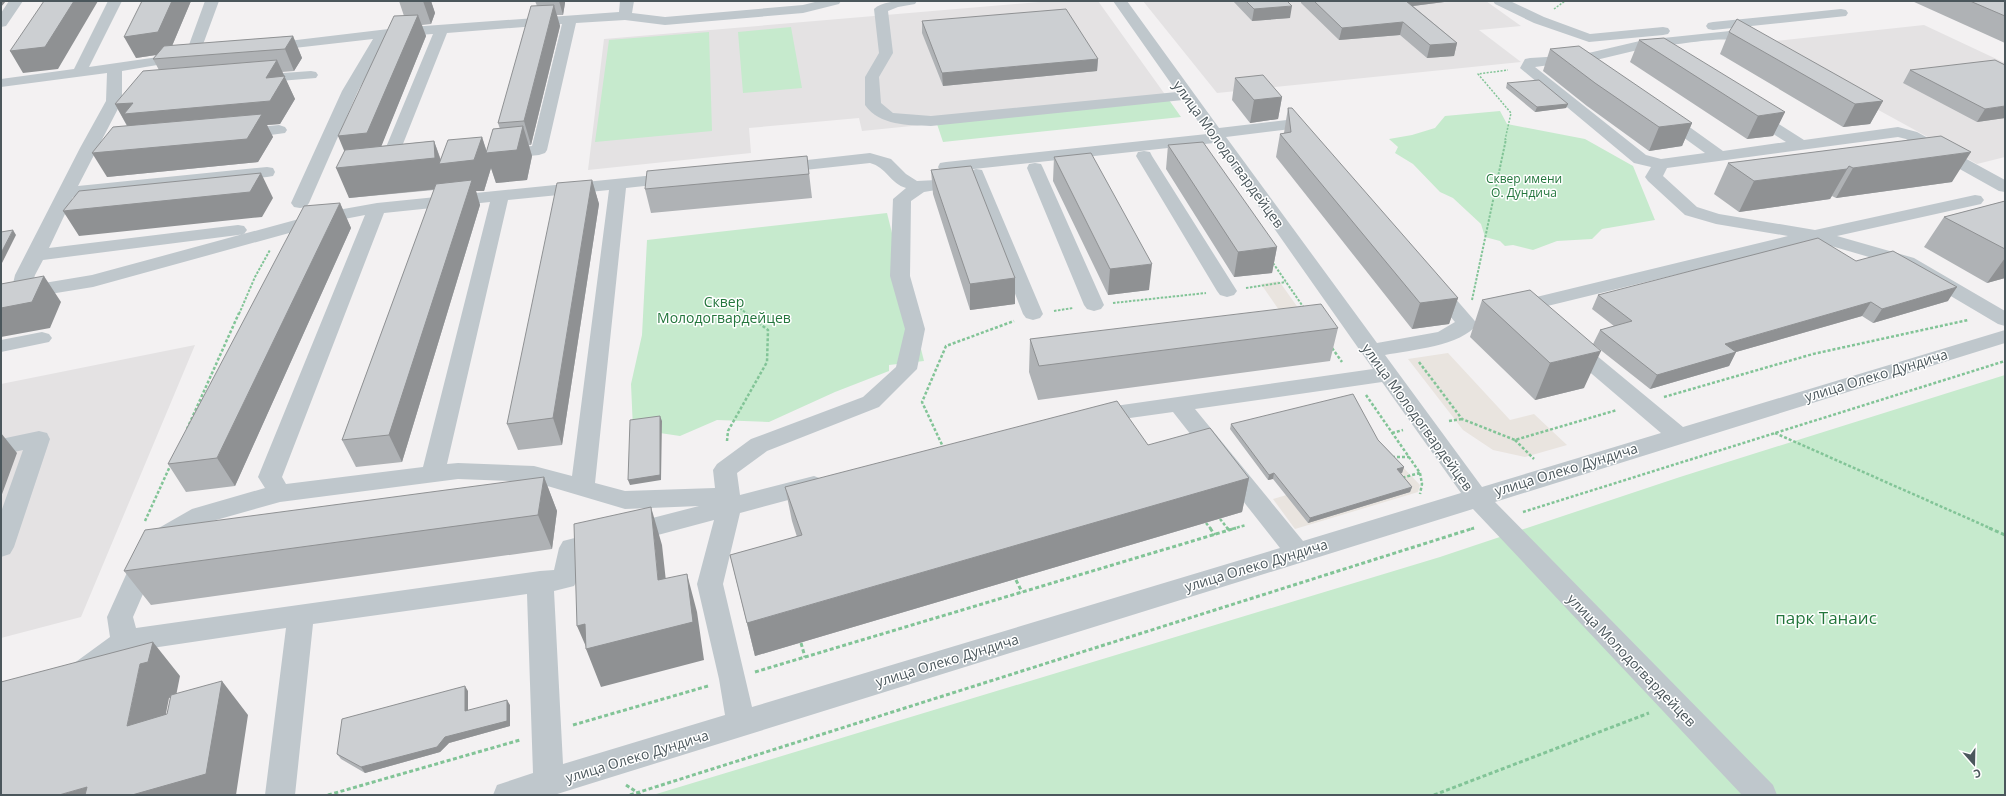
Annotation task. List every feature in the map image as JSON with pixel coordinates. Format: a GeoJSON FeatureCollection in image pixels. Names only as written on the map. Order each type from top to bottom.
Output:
{"type":"FeatureCollection","features":[{"type":"Feature","properties":{"kind":"street"},"geometry":{"type":"LineString","coordinates":[[1,22],[16,1]]}},
{"type":"Feature","properties":{"kind":"street"},"geometry":{"type":"LineString","coordinates":[[79,73],[115,1]]}},
{"type":"Feature","properties":{"kind":"street"},"geometry":{"type":"LineString","coordinates":[[193,55],[193,51],[212,1]]}},
{"type":"Feature","properties":{"kind":"street"},"geometry":{"type":"LineString","coordinates":[[625,16],[627,1]]}},
{"type":"Feature","properties":{"kind":"street"},"geometry":{"type":"LineString","coordinates":[[256,48],[442,28],[570,19],[625,16],[666,21],[804,9],[834,1]]}},
{"type":"Feature","properties":{"kind":"street"},"geometry":{"type":"LineString","coordinates":[[910,1],[895,3],[881,9],[886,53],[872,77],[873,105],[888,117],[906,120],[931,121],[1188,96]]}},
{"type":"Feature","properties":{"kind":"street","name":"улица Молодогвардейцев"},"geometry":{"type":"LineString","coordinates":[[1120,1],[1476,497],[1762,795]]}},
{"type":"Feature","properties":{"kind":"street"},"geometry":{"type":"LineString","coordinates":[[1500,1],[1540,20],[1589,38],[1841,13]]}},
{"type":"Feature","properties":{"kind":"street"},"geometry":{"type":"LineString","coordinates":[[486,155],[539,150],[570,19]]}},
{"type":"Feature","properties":{"kind":"street"},"geometry":{"type":"LineString","coordinates":[[410,162],[387,164],[442,28]]}},
{"type":"Feature","properties":{"kind":"street"},"geometry":{"type":"LineString","coordinates":[[300,203],[350,91],[382,34]]}},
{"type":"Feature","properties":{"kind":"street"},"geometry":{"type":"LineString","coordinates":[[1763,55],[1730,36],[1645,44],[1584,58],[1530,62],[1527,68],[1640,159],[1661,164],[1718,155],[1898,132]]}},
{"type":"Feature","properties":{"kind":"street"},"geometry":{"type":"LineString","coordinates":[[1645,44],[1664,56]]}},
{"type":"Feature","properties":{"kind":"street"},"geometry":{"type":"LineString","coordinates":[[3,86],[193,55],[209,54]]}},
{"type":"Feature","properties":{"kind":"street"},"geometry":{"type":"LineString","coordinates":[[1584,58],[1616,81]]}},
{"type":"Feature","properties":{"kind":"street"},"geometry":{"type":"LineString","coordinates":[[20,293],[25,275],[67,192],[96,148],[114,101],[122,91],[115,68]]}},
{"type":"Feature","properties":{"kind":"street"},"geometry":{"type":"LineString","coordinates":[[240,81],[310,75]]}},
{"type":"Feature","properties":{"kind":"street"},"geometry":{"type":"LineString","coordinates":[[1740,106],[1800,144]]}},
{"type":"Feature","properties":{"kind":"street"},"geometry":{"type":"LineString","coordinates":[[1654,109],[1718,155]]}},
{"type":"Feature","properties":{"kind":"street"},"geometry":{"type":"LineString","coordinates":[[1878,120],[1898,132],[1910,135],[2005,187]]}},
{"type":"Feature","properties":{"kind":"street"},"geometry":{"type":"LineString","coordinates":[[763,170],[870,158],[884,161],[893,168],[900,179],[911,185],[921,186],[950,183],[976,174],[1144,156],[1296,124],[1316,148]]}},
{"type":"Feature","properties":{"kind":"street"},"geometry":{"type":"LineString","coordinates":[[223,136],[279,130]]}},
{"type":"Feature","properties":{"kind":"street"},"geometry":{"type":"LineString","coordinates":[[946,167],[1219,139]]}},
{"type":"Feature","properties":{"kind":"street"},"geometry":{"type":"LineString","coordinates":[[1144,156],[1227,291]]}},
{"type":"Feature","properties":{"kind":"street"},"geometry":{"type":"LineString","coordinates":[[1661,164],[1654,177],[1691,211],[1716,219],[1815,235],[1906,262],[2000,317]]}},
{"type":"Feature","properties":{"kind":"street"},"geometry":{"type":"LineString","coordinates":[[1035,168],[1094,305]]}},
{"type":"Feature","properties":{"kind":"street"},"geometry":{"type":"LineString","coordinates":[[67,192],[266,172]]}},
{"type":"Feature","properties":{"kind":"street"},"geometry":{"type":"LineString","coordinates":[[976,174],[1033,314]]}},
{"type":"Feature","properties":{"kind":"street"},"geometry":{"type":"LineString","coordinates":[[1,296],[93,281],[326,217],[377,208],[694,176]]}},
{"type":"Feature","properties":{"kind":"street"},"geometry":{"type":"LineString","coordinates":[[582,488],[618,184]]}},
{"type":"Feature","properties":{"kind":"street"},"geometry":{"type":"LineString","coordinates":[[741,724],[733,679],[710,584],[728,502],[725,470],[759,445],[871,402],[906,369],[915,329],[900,276],[902,199],[921,186]]}},
{"type":"Feature","properties":{"kind":"street"},"geometry":{"type":"LineString","coordinates":[[1510,310],[1815,235],[1981,203],[2005,192]]}},
{"type":"Feature","properties":{"kind":"street"},"geometry":{"type":"LineString","coordinates":[[433,474],[500,196]]}},
{"type":"Feature","properties":{"kind":"street"},"geometry":{"type":"LineString","coordinates":[[280,493],[270,477],[377,208]]}},
{"type":"Feature","properties":{"kind":"street"},"geometry":{"type":"LineString","coordinates":[[36,255],[243,230],[280,230]]}},
{"type":"Feature","properties":{"kind":"street"},"geometry":{"type":"LineString","coordinates":[[1426,275],[1467,324]]}},
{"type":"Feature","properties":{"kind":"street"},"geometry":{"type":"LineString","coordinates":[[1531,304],[1577,352],[1678,435]]}},
{"type":"Feature","properties":{"kind":"street"},"geometry":{"type":"LineString","coordinates":[[1371,351],[1444,337],[1467,324],[1488,317]]}},
{"type":"Feature","properties":{"kind":"street","name":"улица Олеко Дундича"},"geometry":{"type":"LineString","coordinates":[[508,795],[1678,435],[2005,336]]}},
{"type":"Feature","properties":{"kind":"street"},"geometry":{"type":"LineString","coordinates":[[1,346],[42,338]]}},
{"type":"Feature","properties":{"kind":"street"},"geometry":{"type":"LineString","coordinates":[[1072,421],[1095,416],[1387,374]]}},
{"type":"Feature","properties":{"kind":"street"},"geometry":{"type":"LineString","coordinates":[[1179,404],[1297,552]]}},
{"type":"Feature","properties":{"kind":"street"},"geometry":{"type":"LineString","coordinates":[[1,447],[39,439],[1,547]]}},
{"type":"Feature","properties":{"kind":"street"},"geometry":{"type":"LineString","coordinates":[[125,641],[120,617],[152,544],[202,515],[280,493],[458,471],[534,474],[625,500],[728,502]]}},
{"type":"Feature","properties":{"kind":"street"},"geometry":{"type":"LineString","coordinates":[[62,680],[77,676],[125,641],[540,581],[565,579],[572,548],[728,502],[837,480]]}},
{"type":"Feature","properties":{"kind":"street"},"geometry":{"type":"LineString","coordinates":[[540,581],[550,782]]}},
{"type":"Feature","properties":{"kind":"street"},"geometry":{"type":"LineString","coordinates":[[280,795],[301,615]]}},
{"type":"Feature","properties":{"kind":"path"},"geometry":{"type":"LineString","coordinates":[[1467,324],[1511,113],[1478,74],[1527,68]]}},
{"type":"Feature","properties":{"kind":"path"},"geometry":{"type":"LineString","coordinates":[[186,430],[255,277],[280,230]]}},
{"type":"Feature","properties":{"kind":"path"},"geometry":{"type":"LineString","coordinates":[[1273,263],[1308,314]]}},
{"type":"Feature","properties":{"kind":"path"},"geometry":{"type":"LineString","coordinates":[[944,451],[922,402],[946,346],[1033,314],[1094,305],[1227,291],[1286,282]]}},
{"type":"Feature","properties":{"kind":"path"},"geometry":{"type":"LineString","coordinates":[[725,470],[728,431],[767,362],[768,330],[740,308]]}},
{"type":"Feature","properties":{"kind":"path"},"geometry":{"type":"LineString","coordinates":[[1406,344],[1462,419],[1515,440],[1813,354],[2000,317]]}},
{"type":"Feature","properties":{"kind":"path"},"geometry":{"type":"LineString","coordinates":[[1326,347],[1330,346],[1420,473],[1398,479]]}},
{"type":"Feature","properties":{"kind":"path"},"geometry":{"type":"LineString","coordinates":[[630,795],[2005,361]]}},
{"type":"Feature","properties":{"kind":"path"},"geometry":{"type":"LineString","coordinates":[[1774,433],[2005,535]]}},
{"type":"Feature","properties":{"kind":"path"},"geometry":{"type":"LineString","coordinates":[[1387,455],[1391,457],[1409,457]]}},
{"type":"Feature","properties":{"kind":"path"},"geometry":{"type":"LineString","coordinates":[[152,544],[143,525],[173,459]]}},
{"type":"Feature","properties":{"kind":"path"},"geometry":{"type":"LineString","coordinates":[[328,795],[733,679],[1270,518]]}},
{"type":"Feature","properties":{"kind":"path"},"geometry":{"type":"LineString","coordinates":[[1220,519],[1229,530]]}},
{"type":"Feature","properties":{"kind":"path"},"geometry":{"type":"LineString","coordinates":[[1206,523],[1215,535]]}},
{"type":"Feature","properties":{"kind":"path"},"geometry":{"type":"LineString","coordinates":[[1016,580],[1022,592]]}},
{"type":"Feature","properties":{"kind":"path"},"geometry":{"type":"LineString","coordinates":[[801,643],[805,657]]}},
{"type":"Feature","properties":{"kind":"path"},"geometry":{"type":"LineString","coordinates":[[1434,795],[1673,703]]}},
{"type":"Feature","properties":{"kind":"shaded area"},"geometry":{"type":"Polygon","coordinates":[[[1051,1],[1098,1],[1169,100],[862,131],[859,118],[749,128],[751,153],[588,170],[604,39],[1051,1]]]}},
{"type":"Feature","properties":{"kind":"shaded area"},"geometry":{"type":"Polygon","coordinates":[[[1143,1],[1486,1],[1521,26],[1479,30],[1521,62],[1217,93],[1143,1]]]}},
{"type":"Feature","properties":{"kind":"shaded area"},"geometry":{"type":"Polygon","coordinates":[[[1924,25],[2005,63],[2005,157],[1977,164],[1756,43],[1924,25]]]}},
{"type":"Feature","properties":{"kind":"shaded area"},"geometry":{"type":"Polygon","coordinates":[[[1279,281],[1311,326],[1292,329],[1261,284],[1279,281]]]}},
{"type":"Feature","properties":{"kind":"shaded area"},"geometry":{"type":"Polygon","coordinates":[[[195,345],[81,617],[1,638],[1,384],[195,345]]]}},
{"type":"Feature","properties":{"kind":"shaded area"},"geometry":{"type":"Polygon","coordinates":[[[1448,353],[1510,420],[1534,414],[1567,445],[1525,457],[1493,450],[1463,430],[1408,359],[1448,353]]]}},
{"type":"Feature","properties":{"kind":"shaded area"},"geometry":{"type":"Polygon","coordinates":[[[1398,462],[1420,485],[1418,492],[1295,529],[1273,499],[1398,462]]]}},
{"type":"Feature","properties":{"kind":"green space"},"geometry":{"type":"Polygon","coordinates":[[[791,27],[802,88],[743,93],[738,32],[791,27]]]}},
{"type":"Feature","properties":{"kind":"green space"},"geometry":{"type":"Polygon","coordinates":[[[709,32],[712,131],[595,142],[609,40],[709,32]]]}},
{"type":"Feature","properties":{"kind":"green space"},"geometry":{"type":"Polygon","coordinates":[[[1169,100],[1181,117],[943,142],[937,124],[1169,100]]]}},
{"type":"Feature","properties":{"kind":"green space","name":"Сквер имени О. Дундича"},"geometry":{"type":"Polygon","coordinates":[[[1500,111],[1507,124],[1585,139],[1633,166],[1655,220],[1602,229],[1592,239],[1557,241],[1533,250],[1513,245],[1505,246],[1500,241],[1485,237],[1481,224],[1453,198],[1440,192],[1413,164],[1395,153],[1398,147],[1389,139],[1412,135],[1435,128],[1445,116],[1500,111]]]}},
{"type":"Feature","properties":{"kind":"green space","name":"Сквер Молодогвардейцев"},"geometry":{"type":"Polygon","coordinates":[[[887,213],[924,361],[889,365],[889,371],[835,392],[769,422],[717,420],[680,436],[633,429],[631,384],[642,335],[647,240],[887,213]]]}},
{"type":"Feature","properties":{"kind":"green space","name":"парк Танаис"},"geometry":{"type":"Polygon","coordinates":[[[2005,375],[2005,795],[653,795],[1440,557],[1680,477],[2005,375]]]}},
{"type":"Feature","properties":{"kind":"building"},"geometry":{"type":"Polygon","coordinates":[[[44,1],[74,1],[45,47],[10,51],[44,1]]]}},
{"type":"Feature","properties":{"kind":"building"},"geometry":{"type":"Polygon","coordinates":[[[142,1],[172,1],[158,32],[124,37],[142,1]]]}},
{"type":"Feature","properties":{"kind":"building"},"geometry":{"type":"Polygon","coordinates":[[[1246,1],[1287,1],[1292,6],[1254,9],[1246,1]]]}},
{"type":"Feature","properties":{"kind":"building"},"geometry":{"type":"Polygon","coordinates":[[[1314,1],[1406,1],[1457,43],[1430,45],[1403,22],[1342,28],[1314,1]]]}},
{"type":"Feature","properties":{"kind":"building"},"geometry":{"type":"Polygon","coordinates":[[[1970,1],[2005,1],[2005,16],[1970,1]]]}},
{"type":"Feature","properties":{"kind":"building"},"geometry":{"type":"Polygon","coordinates":[[[554,5],[524,121],[498,123],[531,6],[554,5]]]}},
{"type":"Feature","properties":{"kind":"building"},"geometry":{"type":"Polygon","coordinates":[[[1066,9],[1098,59],[942,73],[922,21],[1066,9]]]}},
{"type":"Feature","properties":{"kind":"building"},"geometry":{"type":"Polygon","coordinates":[[[418,15],[367,133],[338,136],[394,16],[418,15]]]}},
{"type":"Feature","properties":{"kind":"building"},"geometry":{"type":"Polygon","coordinates":[[[1737,19],[1883,101],[1855,104],[1729,32],[1737,19]]]}},
{"type":"Feature","properties":{"kind":"building"},"geometry":{"type":"Polygon","coordinates":[[[293,36],[285,49],[153,59],[164,46],[293,36]]]}},
{"type":"Feature","properties":{"kind":"building"},"geometry":{"type":"Polygon","coordinates":[[[1664,38],[1785,112],[1758,116],[1639,40],[1664,38]]]}},
{"type":"Feature","properties":{"kind":"building"},"geometry":{"type":"Polygon","coordinates":[[[1579,46],[1692,123],[1659,127],[1595,83],[1550,49],[1579,46]]]}},
{"type":"Feature","properties":{"kind":"building"},"geometry":{"type":"Polygon","coordinates":[[[277,60],[266,78],[285,76],[270,101],[124,114],[133,103],[115,104],[143,71],[277,60]]]}},
{"type":"Feature","properties":{"kind":"building"},"geometry":{"type":"Polygon","coordinates":[[[1995,60],[2005,65],[2005,106],[1985,109],[1910,70],[1995,60]]]}},
{"type":"Feature","properties":{"kind":"building"},"geometry":{"type":"Polygon","coordinates":[[[1263,75],[1282,97],[1254,100],[1235,78],[1263,75]]]}},
{"type":"Feature","properties":{"kind":"building"},"geometry":{"type":"Polygon","coordinates":[[[1539,80],[1568,104],[1537,107],[1507,83],[1539,80]]]}},
{"type":"Feature","properties":{"kind":"building"},"geometry":{"type":"Polygon","coordinates":[[[1288,108],[1292,108],[1458,298],[1420,303],[1280,134],[1291,132],[1288,108]]]}},
{"type":"Feature","properties":{"kind":"building"},"geometry":{"type":"Polygon","coordinates":[[[262,114],[247,139],[92,153],[113,127],[262,114]]]}},
{"type":"Feature","properties":{"kind":"building"},"geometry":{"type":"Polygon","coordinates":[[[523,126],[517,150],[486,153],[493,129],[523,126]]]}},
{"type":"Feature","properties":{"kind":"building"},"geometry":{"type":"Polygon","coordinates":[[[1941,136],[1971,152],[1853,168],[1849,166],[1847,169],[1754,181],[1728,163],[1941,136]]]}},
{"type":"Feature","properties":{"kind":"building"},"geometry":{"type":"Polygon","coordinates":[[[482,137],[474,160],[439,164],[448,140],[482,137]]]}},
{"type":"Feature","properties":{"kind":"building"},"geometry":{"type":"Polygon","coordinates":[[[434,141],[435,158],[336,168],[345,150],[434,141]]]}},
{"type":"Feature","properties":{"kind":"building"},"geometry":{"type":"Polygon","coordinates":[[[1203,142],[1277,247],[1238,252],[1168,145],[1203,142]]]}},
{"type":"Feature","properties":{"kind":"building"},"geometry":{"type":"Polygon","coordinates":[[[1091,153],[1152,264],[1110,269],[1054,157],[1091,153]]]}},
{"type":"Feature","properties":{"kind":"building"},"geometry":{"type":"Polygon","coordinates":[[[807,156],[809,174],[645,189],[647,171],[807,156]]]}},
{"type":"Feature","properties":{"kind":"building"},"geometry":{"type":"Polygon","coordinates":[[[971,166],[1015,278],[970,284],[931,170],[971,166]]]}},
{"type":"Feature","properties":{"kind":"building"},"geometry":{"type":"Polygon","coordinates":[[[261,173],[250,192],[63,211],[79,191],[261,173]]]}},
{"type":"Feature","properties":{"kind":"building"},"geometry":{"type":"Polygon","coordinates":[[[472,180],[389,435],[342,440],[436,184],[472,180]]]}},
{"type":"Feature","properties":{"kind":"building"},"geometry":{"type":"Polygon","coordinates":[[[592,180],[553,418],[507,424],[557,183],[592,180]]]}},
{"type":"Feature","properties":{"kind":"building"},"geometry":{"type":"Polygon","coordinates":[[[2005,201],[2005,249],[1944,217],[2005,201]]]}},
{"type":"Feature","properties":{"kind":"building"},"geometry":{"type":"Polygon","coordinates":[[[340,203],[217,458],[168,464],[304,206],[340,203]]]}},
{"type":"Feature","properties":{"kind":"building"},"geometry":{"type":"Polygon","coordinates":[[[13,230],[1,253],[1,232],[13,230]]]}},
{"type":"Feature","properties":{"kind":"building"},"geometry":{"type":"Polygon","coordinates":[[[1818,238],[1856,261],[1893,251],[1957,287],[1882,309],[1871,302],[1725,344],[1736,352],[1657,375],[1600,330],[1632,321],[1598,295],[1818,238]]]}},
{"type":"Feature","properties":{"kind":"building"},"geometry":{"type":"Polygon","coordinates":[[[44,276],[32,302],[1,308],[1,284],[44,276]]]}},
{"type":"Feature","properties":{"kind":"building"},"geometry":{"type":"Polygon","coordinates":[[[1530,290],[1601,351],[1550,363],[1482,300],[1530,290]]]}},
{"type":"Feature","properties":{"kind":"building"},"geometry":{"type":"Polygon","coordinates":[[[1321,304],[1338,328],[1039,366],[1030,339],[1321,304]]]}},
{"type":"Feature","properties":{"kind":"building"},"geometry":{"type":"Polygon","coordinates":[[[1353,394],[1378,440],[1404,467],[1397,469],[1412,487],[1310,518],[1274,473],[1269,475],[1231,424],[1353,394]]]}},
{"type":"Feature","properties":{"kind":"building"},"geometry":{"type":"Polygon","coordinates":[[[1117,401],[1148,445],[1210,428],[1249,478],[747,623],[730,555],[802,535],[785,487],[1117,401]]]}},
{"type":"Feature","properties":{"kind":"building"},"geometry":{"type":"Polygon","coordinates":[[[660,416],[660,475],[628,480],[630,420],[660,416]]]}},
{"type":"Feature","properties":{"kind":"building"},"geometry":{"type":"Polygon","coordinates":[[[544,477],[538,515],[124,571],[145,530],[544,477]]]}},
{"type":"Feature","properties":{"kind":"building"},"geometry":{"type":"Polygon","coordinates":[[[651,507],[658,580],[687,574],[693,622],[586,649],[585,624],[577,626],[574,524],[651,507]]]}},
{"type":"Feature","properties":{"kind":"building"},"geometry":{"type":"Polygon","coordinates":[[[153,642],[148,662],[140,664],[127,726],[167,714],[171,695],[222,681],[206,774],[132,795],[85,795],[87,787],[59,795],[1,795],[1,682],[153,642]]]}},
{"type":"Feature","properties":{"kind":"building"},"geometry":{"type":"Polygon","coordinates":[[[465,686],[465,711],[507,700],[507,721],[445,737],[437,747],[361,767],[337,754],[342,719],[465,686]]]}}]}
